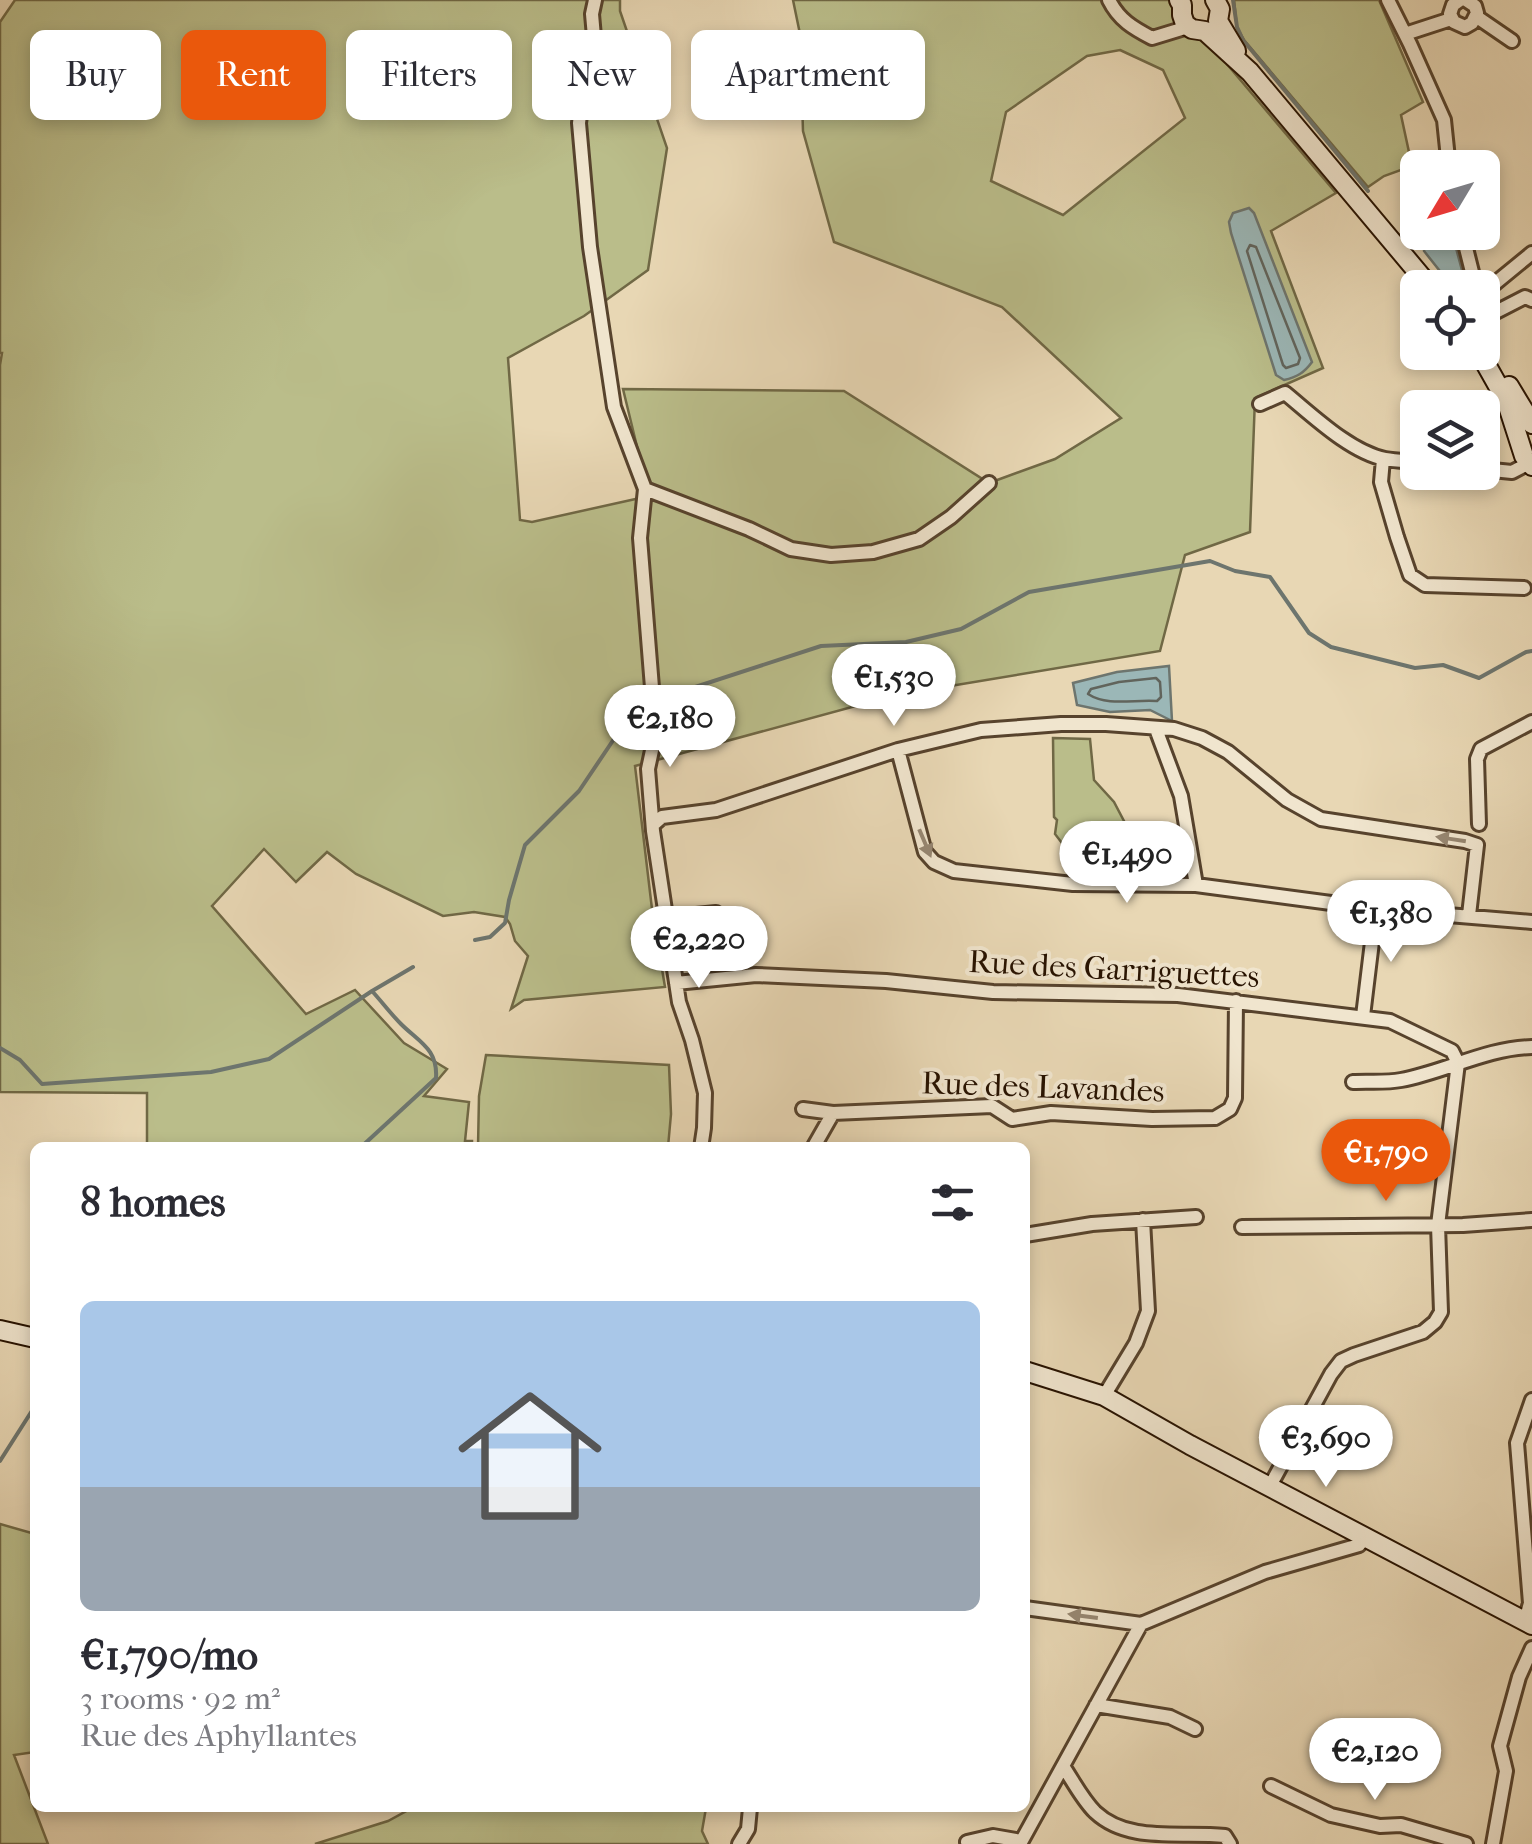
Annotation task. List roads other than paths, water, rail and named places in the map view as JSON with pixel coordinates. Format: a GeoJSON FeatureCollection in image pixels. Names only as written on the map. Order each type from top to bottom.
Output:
{"type":"FeatureCollection","features":[{"type":"Feature","properties":{"kind":"street"},"geometry":{"type":"LineString","coordinates":[[594,0],[596,48],[584,85],[580,122],[590,247],[614,407],[645,489],[640,538],[654,719],[648,769],[652,831],[679,1002],[704,1092],[701,1142]]}},
{"type":"Feature","properties":{"kind":"street"},"geometry":{"type":"LineString","coordinates":[[1109,0],[1129,26],[1152,38],[1189,17],[1220,9],[1215,0]]}},
{"type":"Feature","properties":{"kind":"street"},"geometry":{"type":"LineString","coordinates":[[1388,0],[1444,120],[1447,150]]}},
{"type":"Feature","properties":{"kind":"street"},"geometry":{"type":"LineString","coordinates":[[1470,4],[1472,24],[1457,25],[1452,18],[1452,6],[1470,4],[1512,40]]}},
{"type":"Feature","properties":{"kind":"street"},"geometry":{"type":"LineString","coordinates":[[1189,17],[1250,72],[1417,270]]}},
{"type":"Feature","properties":{"kind":"street"},"geometry":{"type":"LineString","coordinates":[[1406,34],[1452,18]]}},
{"type":"Feature","properties":{"kind":"street"},"geometry":{"type":"LineString","coordinates":[[1500,279],[1532,253]]}},
{"type":"Feature","properties":{"kind":"street"},"geometry":{"type":"LineString","coordinates":[[1500,310],[1526,297],[1532,300]]}},
{"type":"Feature","properties":{"kind":"street"},"geometry":{"type":"LineString","coordinates":[[1490,370],[1527,429],[1524,456],[1530,464],[1512,472],[1500,471]]}},
{"type":"Feature","properties":{"kind":"street"},"geometry":{"type":"LineString","coordinates":[[1260,404],[1285,392],[1341,438],[1383,459],[1400,460]]}},
{"type":"Feature","properties":{"kind":"street"},"geometry":{"type":"LineString","coordinates":[[1383,459],[1381,482],[1410,575],[1425,585],[1524,588]]}},
{"type":"Feature","properties":{"kind":"street"},"geometry":{"type":"LineString","coordinates":[[645,489],[791,549],[831,556],[873,552],[919,540],[989,484]]}},
{"type":"Feature","properties":{"kind":"street"},"geometry":{"type":"LineString","coordinates":[[1479,824],[1477,759],[1482,750],[1532,722]]}},
{"type":"Feature","properties":{"kind":"street"},"geometry":{"type":"LineString","coordinates":[[654,824],[662,817],[716,810],[898,750],[981,730],[1096,724],[1174,729],[1228,752],[1288,800],[1321,819],[1477,845],[1469,915]]}},
{"type":"Feature","properties":{"kind":"street"},"geometry":{"type":"LineString","coordinates":[[1156,728],[1180,796],[1196,885]]}},
{"type":"Feature","properties":{"kind":"street"},"geometry":{"type":"LineString","coordinates":[[898,750],[924,852],[954,870],[1073,884],[1196,885],[1376,909],[1532,922]]}},
{"type":"Feature","properties":{"kind":"street"},"geometry":{"type":"LineString","coordinates":[[1363,1016],[1376,909]]}},
{"type":"Feature","properties":{"kind":"street"},"geometry":{"type":"LineString","coordinates":[[666,918],[716,913]]}},
{"type":"Feature","properties":{"kind":"street","name":"Rue des Garriguettes"},"geometry":{"type":"LineString","coordinates":[[676,984],[756,975],[886,981],[993,992],[1178,995],[1390,1021],[1452,1051],[1458,1063]]}},
{"type":"Feature","properties":{"kind":"street","name":"Rue des Lavandes"},"geometry":{"type":"LineString","coordinates":[[803,1110],[833,1113],[992,1106],[1012,1119],[1051,1113],[1152,1120],[1215,1118],[1230,1110],[1234,1098],[1236,1001]]}},
{"type":"Feature","properties":{"kind":"street"},"geometry":{"type":"LineString","coordinates":[[1352,1082],[1398,1081],[1480,1056],[1532,1047]]}},
{"type":"Feature","properties":{"kind":"street"},"geometry":{"type":"LineString","coordinates":[[1270,1486],[1340,1361],[1423,1332],[1441,1312],[1438,1225],[1458,1063]]}},
{"type":"Feature","properties":{"kind":"street"},"geometry":{"type":"LineString","coordinates":[[816,1142],[833,1113]]}},
{"type":"Feature","properties":{"kind":"street"},"geometry":{"type":"LineString","coordinates":[[1030,1234],[1092,1224],[1196,1216]]}},
{"type":"Feature","properties":{"kind":"street"},"geometry":{"type":"LineString","coordinates":[[1104,1396],[1136,1343],[1148,1310],[1143,1220]]}},
{"type":"Feature","properties":{"kind":"street"},"geometry":{"type":"LineString","coordinates":[[1242,1228],[1532,1220]]}},
{"type":"Feature","properties":{"kind":"street"},"geometry":{"type":"LineString","coordinates":[[0,1330],[30,1337]]}},
{"type":"Feature","properties":{"kind":"street"},"geometry":{"type":"LineString","coordinates":[[1030,1373],[1104,1396],[1529,1623],[1528,1518],[1516,1443],[1532,1401]]}},
{"type":"Feature","properties":{"kind":"street"},"geometry":{"type":"LineString","coordinates":[[1030,1609],[1141,1624],[1265,1572],[1360,1545],[1364,1538]]}},
{"type":"Feature","properties":{"kind":"street"},"geometry":{"type":"LineString","coordinates":[[967,1842],[993,1836],[1020,1842],[1141,1624]]}},
{"type":"Feature","properties":{"kind":"street"},"geometry":{"type":"LineString","coordinates":[[1493,1844],[1506,1771],[1500,1746],[1519,1677],[1532,1648]]}},
{"type":"Feature","properties":{"kind":"street"},"geometry":{"type":"LineString","coordinates":[[1096,1706],[1170,1717],[1195,1729]]}},
{"type":"Feature","properties":{"kind":"street"},"geometry":{"type":"LineString","coordinates":[[1062,1766],[1094,1811],[1112,1828],[1140,1836],[1225,1836],[1230,1844]]}},
{"type":"Feature","properties":{"kind":"street"},"geometry":{"type":"LineString","coordinates":[[1271,1786],[1332,1815],[1380,1826],[1400,1825],[1466,1844]]}},
{"type":"Feature","properties":{"kind":"street"},"geometry":{"type":"LineString","coordinates":[[738,1844],[748,1829],[750,1812]]}},
{"type":"Feature","properties":{"kind":"water"},"geometry":{"type":"Polygon","coordinates":[[[1249,208],[1312,362],[1300,374],[1284,380],[1276,375],[1231,233],[1229,222],[1233,213],[1249,208]]]}},
{"type":"Feature","properties":{"kind":"water"},"geometry":{"type":"Polygon","coordinates":[[[1457,250],[1462,270],[1439,270],[1424,251],[1457,250]]]}},
{"type":"Feature","properties":{"kind":"water"},"geometry":{"type":"Polygon","coordinates":[[[1169,666],[1172,721],[1150,710],[1110,712],[1077,705],[1073,683],[1117,672],[1169,666]]]}},
{"type":"Feature","properties":{"kind":"waterway"},"geometry":{"type":"LineString","coordinates":[[1233,0],[1243,40],[1368,191]]}},
{"type":"Feature","properties":{"kind":"waterway"},"geometry":{"type":"LineString","coordinates":[[658,708],[686,690],[821,646],[906,642],[961,629],[1029,592],[1210,561],[1235,571],[1270,577],[1309,633],[1331,647],[1415,668],[1443,665],[1479,678],[1532,651]]}},
{"type":"Feature","properties":{"kind":"waterway"},"geometry":{"type":"LineString","coordinates":[[475,940],[490,937],[505,923],[525,845],[579,791],[616,736],[650,713]]}},
{"type":"Feature","properties":{"kind":"waterway"},"geometry":{"type":"LineString","coordinates":[[367,1142],[436,1078],[431,1053],[372,991],[413,967]]}},
{"type":"Feature","properties":{"kind":"waterway"},"geometry":{"type":"LineString","coordinates":[[0,1048],[20,1060],[42,1084],[211,1072],[269,1059],[372,991]]}},
{"type":"Feature","properties":{"kind":"waterway"},"geometry":{"type":"LineString","coordinates":[[0,1461],[30,1414]]}}]}
